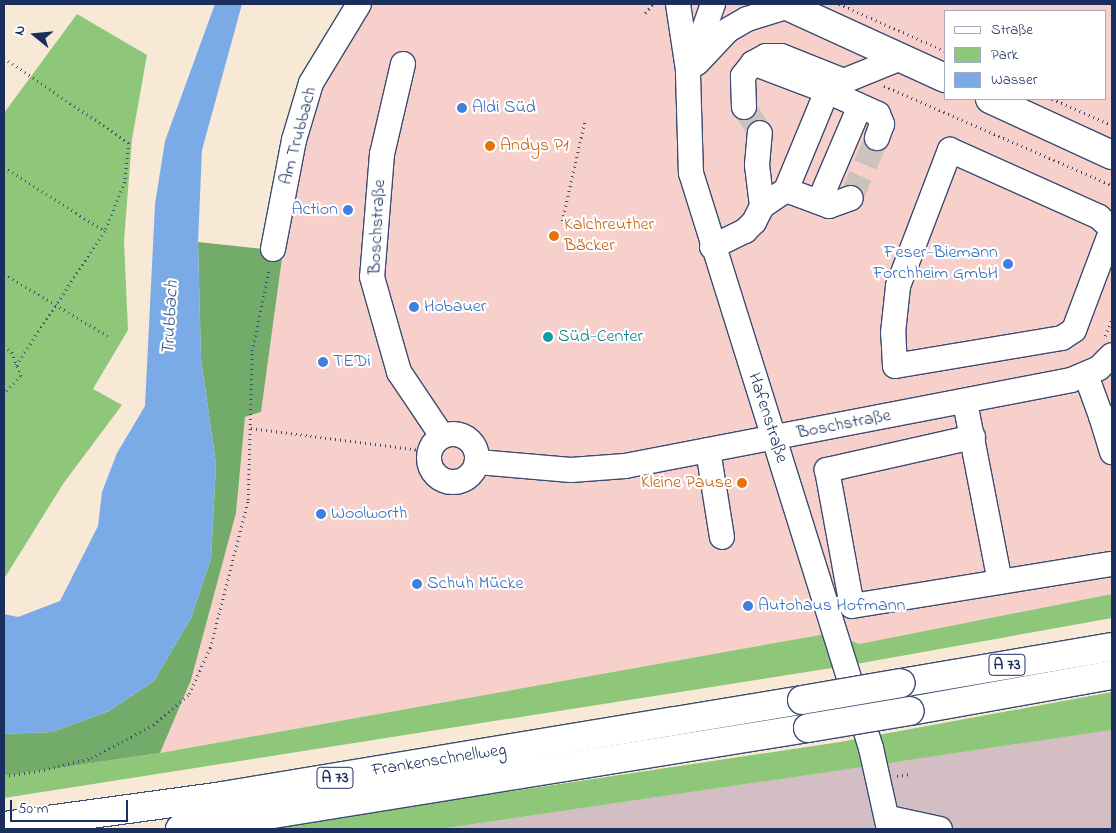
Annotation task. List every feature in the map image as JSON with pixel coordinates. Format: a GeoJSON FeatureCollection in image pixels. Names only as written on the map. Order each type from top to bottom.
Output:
{"type":"FeatureCollection","features":[{"type":"Feature","properties":{"kind":"main road"},"geometry":{"type":"LineString","coordinates":[[786,5],[944,78]]}},
{"type":"Feature","properties":{"kind":"main road"},"geometry":{"type":"LineString","coordinates":[[992,100],[1112,155]]}},
{"type":"Feature","properties":{"kind":"main road","name":"Frankenschnellweg"},"geometry":{"type":"LineString","coordinates":[[4,826],[222,796],[665,724],[1112,647]]}},
{"type":"Feature","properties":{"kind":"main road","name":"A 73"},"geometry":{"type":"LineString","coordinates":[[180,829],[808,728],[1112,676]]}},
{"type":"Feature","properties":{"kind":"street","name":"Am Trubbach"},"geometry":{"type":"LineString","coordinates":[[273,249],[294,140],[311,83],[359,4]]}},
{"type":"Feature","properties":{"kind":"street"},"geometry":{"type":"LineString","coordinates":[[678,4],[688,74]]}},
{"type":"Feature","properties":{"kind":"street","name":"Hafenstraße"},"geometry":{"type":"LineString","coordinates":[[713,4],[688,74],[691,173],[712,247],[868,739],[889,824]]}},
{"type":"Feature","properties":{"kind":"street"},"geometry":{"type":"LineString","coordinates":[[688,74],[706,50],[728,30],[748,19],[786,5]]}},
{"type":"Feature","properties":{"kind":"street"},"geometry":{"type":"LineString","coordinates":[[744,107],[743,76],[753,63],[766,56],[781,56],[844,81],[901,58]]}},
{"type":"Feature","properties":{"kind":"street"},"geometry":{"type":"LineString","coordinates":[[753,63],[827,91],[878,114],[882,124],[876,138]]}},
{"type":"Feature","properties":{"kind":"street","name":"Boschstraße"},"geometry":{"type":"LineString","coordinates":[[403,64],[382,154],[372,277],[400,372],[436,444],[433,472],[446,481],[463,480],[470,476],[478,462],[571,470],[625,466],[965,402],[1086,375],[1100,368],[1112,355]]}},
{"type":"Feature","properties":{"kind":"street"},"geometry":{"type":"LineString","coordinates":[[712,247],[745,231],[754,222],[762,206],[786,190],[827,91]]}},
{"type":"Feature","properties":{"kind":"street"},"geometry":{"type":"LineString","coordinates":[[819,202],[860,106]]}},
{"type":"Feature","properties":{"kind":"street"},"geometry":{"type":"LineString","coordinates":[[760,133],[757,165],[762,206]]}},
{"type":"Feature","properties":{"kind":"street"},"geometry":{"type":"LineString","coordinates":[[950,150],[1099,217],[1112,229],[1107,263],[1074,330],[1062,338],[895,366],[893,332],[898,286],[950,150]]}},
{"type":"Feature","properties":{"kind":"street"},"geometry":{"type":"LineString","coordinates":[[786,190],[829,206],[851,198]]}},
{"type":"Feature","properties":{"kind":"street"},"geometry":{"type":"LineString","coordinates":[[1086,375],[1107,418],[1112,452]]}},
{"type":"Feature","properties":{"kind":"street"},"geometry":{"type":"LineString","coordinates":[[965,402],[1000,582]]}},
{"type":"Feature","properties":{"kind":"street"},"geometry":{"type":"LineString","coordinates":[[436,444],[465,436],[475,447],[478,462]]}},
{"type":"Feature","properties":{"kind":"street"},"geometry":{"type":"LineString","coordinates":[[973,437],[827,470],[852,606],[1112,564]]}},
{"type":"Feature","properties":{"kind":"street"},"geometry":{"type":"LineString","coordinates":[[708,450],[722,537]]}},
{"type":"Feature","properties":{"kind":"street"},"geometry":{"type":"LineString","coordinates":[[889,824],[940,829]]}},
{"type":"Feature","properties":{"kind":"path"},"geometry":{"type":"LineString","coordinates":[[646,13],[653,4]]}},
{"type":"Feature","properties":{"kind":"path"},"geometry":{"type":"LineString","coordinates":[[839,4],[944,51]]}},
{"type":"Feature","properties":{"kind":"path"},"geometry":{"type":"LineString","coordinates":[[4,58],[129,143],[125,182],[105,231],[58,306],[16,366]]}},
{"type":"Feature","properties":{"kind":"path"},"geometry":{"type":"LineString","coordinates":[[860,75],[1112,185]]}},
{"type":"Feature","properties":{"kind":"path"},"geometry":{"type":"LineString","coordinates":[[1054,100],[1112,125]]}},
{"type":"Feature","properties":{"kind":"path"},"geometry":{"type":"LineString","coordinates":[[562,221],[585,120]]}},
{"type":"Feature","properties":{"kind":"path"},"geometry":{"type":"LineString","coordinates":[[4,167],[105,231]]}},
{"type":"Feature","properties":{"kind":"path"},"geometry":{"type":"LineString","coordinates":[[4,776],[39,771],[91,758],[153,725],[189,694],[210,648],[248,500],[252,351],[273,249]]}},
{"type":"Feature","properties":{"kind":"path"},"geometry":{"type":"LineString","coordinates":[[4,274],[108,336]]}},
{"type":"Feature","properties":{"kind":"path"},"geometry":{"type":"LineString","coordinates":[[4,346],[12,352],[21,376],[4,394]]}},
{"type":"Feature","properties":{"kind":"path"},"geometry":{"type":"LineString","coordinates":[[251,428],[436,444]]}},
{"type":"Feature","properties":{"kind":"shaded area"},"geometry":{"type":"Polygon","coordinates":[[[373,4],[1112,4],[1112,594],[859,644],[831,633],[160,753],[191,680],[236,513],[245,417],[261,412],[283,251],[320,85],[373,4]]]}},
{"type":"Feature","properties":{"kind":"shaded area"},"geometry":{"type":"Polygon","coordinates":[[[1112,730],[1112,829],[441,829],[878,764],[1112,730]]]}},
{"type":"Feature","properties":{"kind":"green space"},"geometry":{"type":"Polygon","coordinates":[[[77,14],[147,55],[132,139],[124,241],[128,330],[93,389],[122,405],[63,484],[4,579],[4,113],[77,14]]]}},
{"type":"Feature","properties":{"kind":"green space"},"geometry":{"type":"Polygon","coordinates":[[[198,242],[283,251],[261,412],[245,417],[236,513],[191,680],[160,753],[4,776],[4,734],[52,732],[109,711],[154,681],[191,618],[211,559],[216,464],[201,359],[198,242]]]}},
{"type":"Feature","properties":{"kind":"green space"},"geometry":{"type":"Polygon","coordinates":[[[1112,594],[1112,618],[845,666],[4,798],[4,776],[160,753],[831,633],[859,644],[1112,594]]]}},
{"type":"Feature","properties":{"kind":"green space"},"geometry":{"type":"Polygon","coordinates":[[[1112,692],[1112,730],[441,829],[258,829],[840,742],[1112,692]]]}},
{"type":"Feature","properties":{"kind":"water","name":"Trubbach"},"geometry":{"type":"Polygon","coordinates":[[[215,4],[242,4],[202,150],[198,242],[201,359],[216,464],[211,559],[191,618],[154,681],[109,711],[52,732],[4,734],[4,614],[18,617],[60,601],[98,526],[102,492],[117,453],[145,406],[155,204],[165,141],[215,4]]]}},
{"type":"Feature","properties":{"kind":"tunnel"},"geometry":{"type":"LineString","coordinates":[[744,107],[760,133]]}},
{"type":"Feature","properties":{"kind":"tunnel"},"geometry":{"type":"LineString","coordinates":[[851,198],[877,138]]}},
{"type":"Feature","properties":{"kind":"place","name":"Aldi Süd"},"geometry":{"type":"Point","coordinates":[462,108]}},
{"type":"Feature","properties":{"kind":"place","name":"Andys P1"},"geometry":{"type":"Point","coordinates":[490,146]}},
{"type":"Feature","properties":{"kind":"place","name":"Action"},"geometry":{"type":"Point","coordinates":[348,210]}},
{"type":"Feature","properties":{"kind":"place","name":"Kalchreuther Bäcker"},"geometry":{"type":"Point","coordinates":[554,236]}},
{"type":"Feature","properties":{"kind":"place","name":"Feser-Biemann Forchheim GmbH"},"geometry":{"type":"Point","coordinates":[1008,264]}},
{"type":"Feature","properties":{"kind":"place","name":"Hobauer"},"geometry":{"type":"Point","coordinates":[414,307]}},
{"type":"Feature","properties":{"kind":"place","name":"Süd-Center"},"geometry":{"type":"Point","coordinates":[548,337]}},
{"type":"Feature","properties":{"kind":"place","name":"TEDi"},"geometry":{"type":"Point","coordinates":[323,362]}},
{"type":"Feature","properties":{"kind":"place","name":"Kleine Pause"},"geometry":{"type":"Point","coordinates":[742,483]}},
{"type":"Feature","properties":{"kind":"place","name":"Woolworth"},"geometry":{"type":"Point","coordinates":[321,514]}},
{"type":"Feature","properties":{"kind":"place","name":"Schuh Mücke"},"geometry":{"type":"Point","coordinates":[417,584]}},
{"type":"Feature","properties":{"kind":"place","name":"Autohaus Hofmann"},"geometry":{"type":"Point","coordinates":[748,606]}}]}
